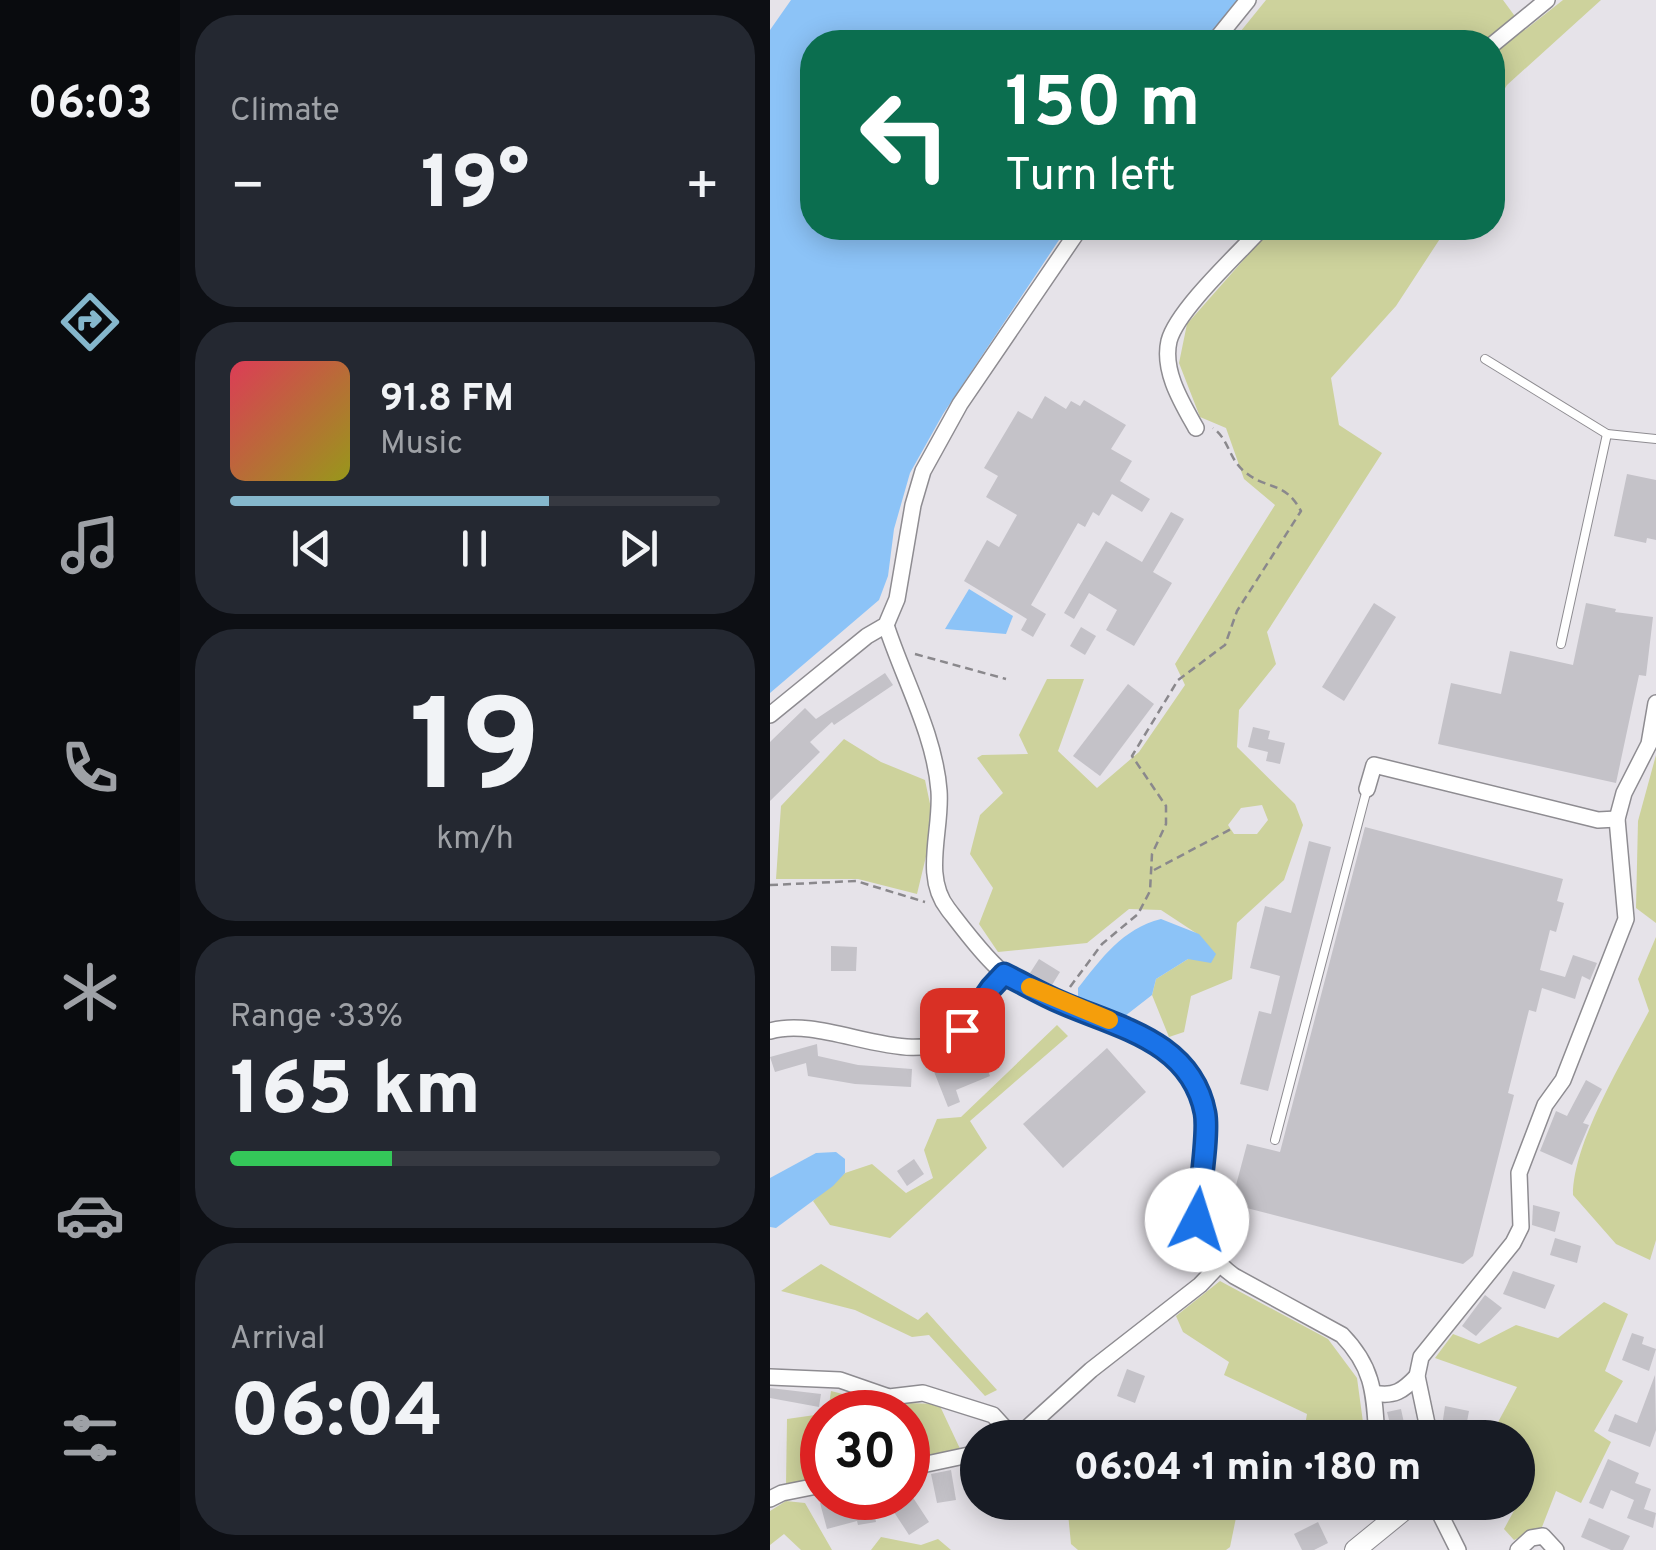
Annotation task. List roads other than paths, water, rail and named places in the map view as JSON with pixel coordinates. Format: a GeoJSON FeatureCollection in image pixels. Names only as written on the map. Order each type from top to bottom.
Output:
{"type":"FeatureCollection","features":[{"type":"Feature","properties":{"kind":"street"},"geometry":{"type":"LineString","coordinates":[[1224,30],[1248,0]]}},
{"type":"Feature","properties":{"kind":"street"},"geometry":{"type":"LineString","coordinates":[[1505,34],[1547,0]]}},
{"type":"Feature","properties":{"kind":"street"},"geometry":{"type":"LineString","coordinates":[[770,715],[866,636],[886,625],[897,599],[913,505],[923,471],[960,404],[1072,240]]}},
{"type":"Feature","properties":{"kind":"street"},"geometry":{"type":"LineString","coordinates":[[1196,428],[1176,392],[1169,342],[1186,312],[1251,240]]}},
{"type":"Feature","properties":{"kind":"street"},"geometry":{"type":"LineString","coordinates":[[886,625],[929,745],[939,788],[940,829],[934,877],[946,907],[1004,974],[1060,1002],[1138,1031],[1172,1056],[1194,1082],[1206,1115],[1197,1220],[1206,1247],[1219,1266],[1342,1335],[1369,1372],[1376,1420]]}},
{"type":"Feature","properties":{"kind":"street"},"geometry":{"type":"LineString","coordinates":[[1426,1420],[1417,1376],[1420,1357],[1513,1243],[1521,1227],[1519,1173],[1545,1105],[1563,1080],[1626,919],[1617,819],[1624,793],[1649,744],[1656,703]]}},
{"type":"Feature","properties":{"kind":"street"},"geometry":{"type":"LineString","coordinates":[[1367,789],[1374,765],[1598,820],[1617,819]]}},
{"type":"Feature","properties":{"kind":"street"},"geometry":{"type":"LineString","coordinates":[[770,1031],[800,1026],[877,1043],[927,1046],[947,1041],[962,1030],[1004,974]]}},
{"type":"Feature","properties":{"kind":"street"},"geometry":{"type":"LineString","coordinates":[[1035,1420],[1219,1266]]}},
{"type":"Feature","properties":{"kind":"street"},"geometry":{"type":"LineString","coordinates":[[1374,1393],[1389,1396],[1404,1390],[1417,1376]]}},
{"type":"Feature","properties":{"kind":"street"},"geometry":{"type":"LineString","coordinates":[[770,1377],[840,1380],[890,1396],[923,1393],[993,1415],[998,1420]]}},
{"type":"Feature","properties":{"kind":"street"},"geometry":{"type":"LineString","coordinates":[[930,1464],[960,1458]]}},
{"type":"Feature","properties":{"kind":"street"},"geometry":{"type":"LineString","coordinates":[[770,1499],[800,1489]]}},
{"type":"Feature","properties":{"kind":"street"},"geometry":{"type":"LineString","coordinates":[[1355,1550],[1390,1520]]}},
{"type":"Feature","properties":{"kind":"street"},"geometry":{"type":"LineString","coordinates":[[1442,1520],[1458,1550]]}},
{"type":"Feature","properties":{"kind":"street"},"geometry":{"type":"LineString","coordinates":[[1518,1550],[1531,1538],[1544,1536],[1556,1550]]}},
{"type":"Feature","properties":{"kind":"lane"},"geometry":{"type":"LineString","coordinates":[[1485,359],[1607,434],[1656,439]]}},
{"type":"Feature","properties":{"kind":"lane"},"geometry":{"type":"LineString","coordinates":[[1561,644],[1607,434]]}},
{"type":"Feature","properties":{"kind":"lane"},"geometry":{"type":"LineString","coordinates":[[1275,1140],[1367,789]]}},
{"type":"Feature","properties":{"kind":"water"},"geometry":{"type":"Polygon","coordinates":[[[791,0],[1238,0],[1214,30],[800,30],[800,240],[1059,240],[943,414],[910,473],[894,529],[888,576],[879,600],[770,693],[770,30],[791,0]]]}},
{"type":"Feature","properties":{"kind":"water"},"geometry":{"type":"Polygon","coordinates":[[[969,589],[1013,616],[1006,634],[945,629],[969,589]]]}},
{"type":"Feature","properties":{"kind":"water"},"geometry":{"type":"Polygon","coordinates":[[[1161,919],[1199,934],[1216,954],[1211,963],[1188,959],[1156,979],[1152,995],[1125,1016],[1078,997],[1078,988],[1114,946],[1135,930],[1161,919]]]}},
{"type":"Feature","properties":{"kind":"water"},"geometry":{"type":"Polygon","coordinates":[[[836,1152],[845,1159],[845,1173],[776,1228],[770,1227],[770,1178],[816,1153],[836,1152]]]}}]}
